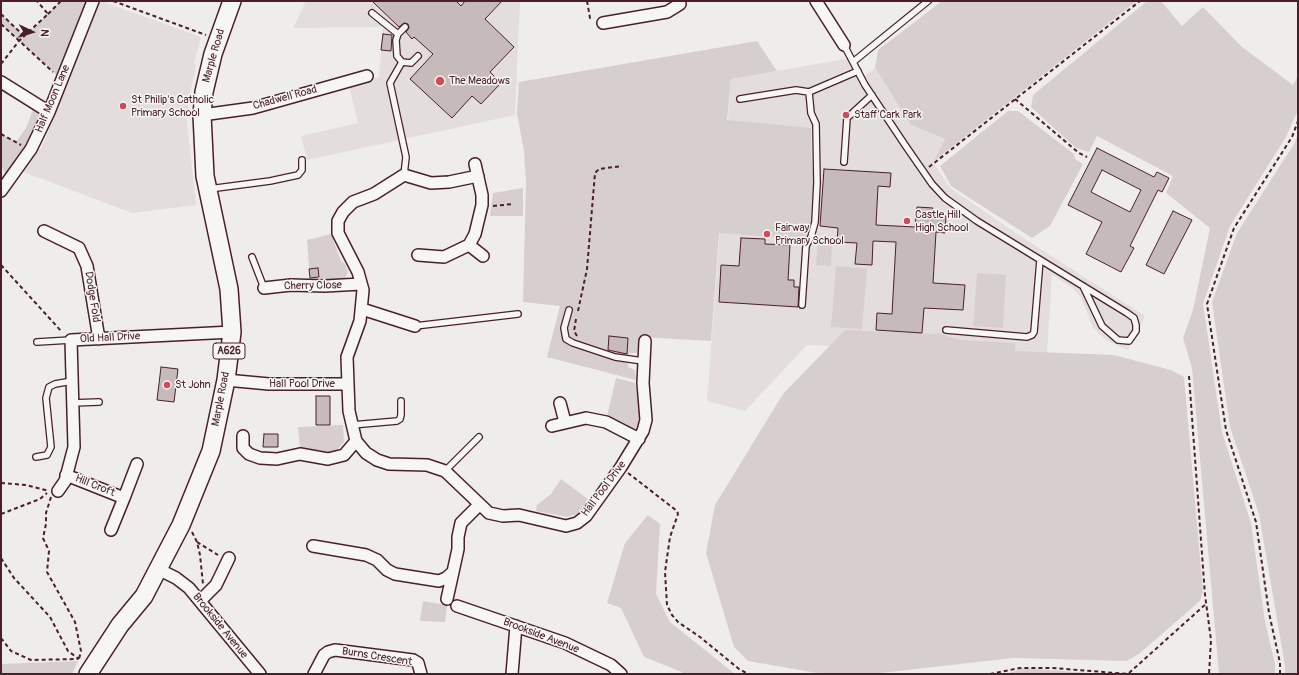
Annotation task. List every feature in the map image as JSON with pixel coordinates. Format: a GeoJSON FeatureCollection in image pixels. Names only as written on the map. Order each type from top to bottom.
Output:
{"type":"FeatureCollection","features":[{"type":"Feature","properties":{"kind":"main road","name":"Marple Road"},"geometry":{"type":"LineString","coordinates":[[88,674],[120,626],[144,596],[183,520],[211,451],[226,380],[232,332],[229,289],[205,176],[202,115],[204,92],[217,39],[232,1]]}},
{"type":"Feature","properties":{"kind":"street","name":"Half Moon Lane"},"geometry":{"type":"LineString","coordinates":[[1,191],[30,151],[62,80],[93,1]]}},
{"type":"Feature","properties":{"kind":"street"},"geometry":{"type":"LineString","coordinates":[[816,1],[844,45]]}},
{"type":"Feature","properties":{"kind":"street"},"geometry":{"type":"LineString","coordinates":[[603,23],[616,24],[667,12],[681,6]]}},
{"type":"Feature","properties":{"kind":"street","name":"Chadwell Road"},"geometry":{"type":"LineString","coordinates":[[202,115],[253,108],[366,76]]}},
{"type":"Feature","properties":{"kind":"street"},"geometry":{"type":"LineString","coordinates":[[1,82],[48,112]]}},
{"type":"Feature","properties":{"kind":"street"},"geometry":{"type":"LineString","coordinates":[[418,255],[444,257],[470,245],[475,234],[482,205],[482,195],[475,164]]}},
{"type":"Feature","properties":{"kind":"street"},"geometry":{"type":"LineString","coordinates":[[348,384],[347,357],[360,321],[363,290],[358,272],[338,233],[338,221],[343,212],[353,202],[374,194],[404,175],[431,183],[449,182],[478,176]]}},
{"type":"Feature","properties":{"kind":"street","name":"Dodge Fold"},"geometry":{"type":"LineString","coordinates":[[44,231],[79,248],[87,266],[99,339]]}},
{"type":"Feature","properties":{"kind":"street"},"geometry":{"type":"LineString","coordinates":[[470,245],[483,256]]}},
{"type":"Feature","properties":{"kind":"street","name":"Cherry Close"},"geometry":{"type":"LineString","coordinates":[[264,288],[291,285],[326,286],[361,284]]}},
{"type":"Feature","properties":{"kind":"street"},"geometry":{"type":"LineString","coordinates":[[362,309],[414,326]]}},
{"type":"Feature","properties":{"kind":"street","name":"Old Hall Drive"},"geometry":{"type":"LineString","coordinates":[[55,492],[65,481],[74,447],[70,340],[232,332]]}},
{"type":"Feature","properties":{"kind":"street","name":"Hall Pool Drive"},"geometry":{"type":"LineString","coordinates":[[226,380],[276,384],[348,384],[349,411],[356,441],[366,453],[388,464],[427,465],[445,471],[489,513],[496,515],[519,515],[566,526],[577,523],[586,516],[639,439],[646,420],[643,361],[645,341]]}},
{"type":"Feature","properties":{"kind":"street"},"geometry":{"type":"LineString","coordinates":[[560,404],[565,422]]}},
{"type":"Feature","properties":{"kind":"street"},"geometry":{"type":"LineString","coordinates":[[552,426],[586,418],[606,422],[639,439]]}},
{"type":"Feature","properties":{"kind":"street"},"geometry":{"type":"LineString","coordinates":[[243,436],[243,448],[250,454],[260,458],[277,459],[300,454],[328,458],[344,455],[356,441]]}},
{"type":"Feature","properties":{"kind":"street","name":"Hill Croft"},"geometry":{"type":"LineString","coordinates":[[111,530],[137,464]]}},
{"type":"Feature","properties":{"kind":"street","name":"Hill Croft"},"geometry":{"type":"LineString","coordinates":[[66,474],[124,498]]}},
{"type":"Feature","properties":{"kind":"street"},"geometry":{"type":"LineString","coordinates":[[447,599],[458,549],[458,537],[462,523],[479,505]]}},
{"type":"Feature","properties":{"kind":"street"},"geometry":{"type":"LineString","coordinates":[[313,546],[366,555],[377,560],[387,570],[395,574],[439,581],[446,578],[453,572]]}},
{"type":"Feature","properties":{"kind":"street"},"geometry":{"type":"LineString","coordinates":[[202,598],[216,585],[227,558]]}},
{"type":"Feature","properties":{"kind":"street","name":"Brookside Avenue"},"geometry":{"type":"LineString","coordinates":[[158,569],[176,578],[202,598],[256,673]]}},
{"type":"Feature","properties":{"kind":"street","name":"Brookside Avenue"},"geometry":{"type":"LineString","coordinates":[[457,606],[565,643],[616,668],[621,674]]}},
{"type":"Feature","properties":{"kind":"street"},"geometry":{"type":"LineString","coordinates":[[512,674],[516,626]]}},
{"type":"Feature","properties":{"kind":"street","name":"Burns Crescent"},"geometry":{"type":"LineString","coordinates":[[314,674],[324,655],[335,650],[413,660],[418,663],[421,668],[421,674]]}},
{"type":"Feature","properties":{"kind":"lane"},"geometry":{"type":"LineString","coordinates":[[853,62],[928,1]]}},
{"type":"Feature","properties":{"kind":"lane"},"geometry":{"type":"LineString","coordinates":[[372,12],[398,34]]}},
{"type":"Feature","properties":{"kind":"lane"},"geometry":{"type":"LineString","coordinates":[[405,26],[398,34],[396,40],[397,56],[402,62],[411,63],[418,56]]}},
{"type":"Feature","properties":{"kind":"lane"},"geometry":{"type":"LineString","coordinates":[[844,45],[872,95],[924,172],[946,198],[977,221],[1083,286],[1134,318],[1136,331],[1129,341],[1118,340],[1102,326],[1083,286]]}},
{"type":"Feature","properties":{"kind":"lane"},"geometry":{"type":"LineString","coordinates":[[402,62],[390,83],[406,157],[404,175]]}},
{"type":"Feature","properties":{"kind":"lane"},"geometry":{"type":"LineString","coordinates":[[740,99],[796,90],[809,92],[858,71]]}},
{"type":"Feature","properties":{"kind":"lane"},"geometry":{"type":"LineString","coordinates":[[802,305],[806,246],[811,237],[814,222],[817,183],[816,124],[811,113],[809,92]]}},
{"type":"Feature","properties":{"kind":"lane"},"geometry":{"type":"LineString","coordinates":[[844,162],[847,118],[872,95]]}},
{"type":"Feature","properties":{"kind":"lane"},"geometry":{"type":"LineString","coordinates":[[207,189],[270,181],[298,175],[302,170],[302,160]]}},
{"type":"Feature","properties":{"kind":"lane"},"geometry":{"type":"LineString","coordinates":[[252,257],[264,288]]}},
{"type":"Feature","properties":{"kind":"lane"},"geometry":{"type":"LineString","coordinates":[[946,330],[1027,337],[1032,335],[1034,332],[1040,260]]}},
{"type":"Feature","properties":{"kind":"lane"},"geometry":{"type":"LineString","coordinates":[[569,310],[564,328],[566,339],[572,343],[615,357],[643,361]]}},
{"type":"Feature","properties":{"kind":"lane"},"geometry":{"type":"LineString","coordinates":[[414,326],[518,314]]}},
{"type":"Feature","properties":{"kind":"lane"},"geometry":{"type":"LineString","coordinates":[[37,342],[70,340]]}},
{"type":"Feature","properties":{"kind":"lane"},"geometry":{"type":"LineString","coordinates":[[36,457],[47,455],[51,447],[46,398],[48,387],[55,384],[72,382]]}},
{"type":"Feature","properties":{"kind":"lane"},"geometry":{"type":"LineString","coordinates":[[352,425],[400,419],[401,401]]}},
{"type":"Feature","properties":{"kind":"lane"},"geometry":{"type":"LineString","coordinates":[[72,403],[99,402]]}},
{"type":"Feature","properties":{"kind":"lane"},"geometry":{"type":"LineString","coordinates":[[445,471],[479,437]]}},
{"type":"Feature","properties":{"kind":"path"},"geometry":{"type":"LineString","coordinates":[[37,1],[48,14]]}},
{"type":"Feature","properties":{"kind":"path"},"geometry":{"type":"LineString","coordinates":[[1,64],[19,41],[25,37],[61,1]]}},
{"type":"Feature","properties":{"kind":"path"},"geometry":{"type":"LineString","coordinates":[[113,1],[217,39]]}},
{"type":"Feature","properties":{"kind":"path"},"geometry":{"type":"LineString","coordinates":[[587,1],[590,18],[603,23]]}},
{"type":"Feature","properties":{"kind":"path"},"geometry":{"type":"LineString","coordinates":[[924,172],[1140,1]]}},
{"type":"Feature","properties":{"kind":"path"},"geometry":{"type":"LineString","coordinates":[[1,14],[25,37]]}},
{"type":"Feature","properties":{"kind":"path"},"geometry":{"type":"LineString","coordinates":[[1,24],[62,80]]}},
{"type":"Feature","properties":{"kind":"path"},"geometry":{"type":"LineString","coordinates":[[1015,99],[1079,153],[1087,157]]}},
{"type":"Feature","properties":{"kind":"path"},"geometry":{"type":"LineString","coordinates":[[1280,674],[1280,663],[1269,613],[1256,522],[1226,430],[1206,304],[1234,228],[1292,136],[1298,121]]}},
{"type":"Feature","properties":{"kind":"path"},"geometry":{"type":"LineString","coordinates":[[1,134],[30,151]]}},
{"type":"Feature","properties":{"kind":"path"},"geometry":{"type":"LineString","coordinates":[[577,336],[574,331],[587,269],[595,173],[599,169],[622,166]]}},
{"type":"Feature","properties":{"kind":"path"},"geometry":{"type":"LineString","coordinates":[[482,205],[513,204]]}},
{"type":"Feature","properties":{"kind":"path"},"geometry":{"type":"LineString","coordinates":[[1,265],[70,340]]}},
{"type":"Feature","properties":{"kind":"path"},"geometry":{"type":"LineString","coordinates":[[1189,376],[1211,640],[1209,674]]}},
{"type":"Feature","properties":{"kind":"path"},"geometry":{"type":"LineString","coordinates":[[621,467],[677,511],[678,514],[670,537],[665,572],[667,606],[672,615],[678,622],[700,637],[739,669],[748,674]]}},
{"type":"Feature","properties":{"kind":"path"},"geometry":{"type":"LineString","coordinates":[[1,483],[26,485],[55,492]]}},
{"type":"Feature","properties":{"kind":"path"},"geometry":{"type":"LineString","coordinates":[[1,514],[55,492]]}},
{"type":"Feature","properties":{"kind":"path"},"geometry":{"type":"LineString","coordinates":[[55,492],[46,513],[46,524],[43,538],[49,551],[47,572],[75,622],[81,651],[79,659]]}},
{"type":"Feature","properties":{"kind":"path"},"geometry":{"type":"LineString","coordinates":[[183,520],[197,542],[202,598]]}},
{"type":"Feature","properties":{"kind":"path"},"geometry":{"type":"LineString","coordinates":[[197,542],[227,558]]}},
{"type":"Feature","properties":{"kind":"path"},"geometry":{"type":"LineString","coordinates":[[1,558],[14,578],[50,617],[68,651],[79,659]]}},
{"type":"Feature","properties":{"kind":"path"},"geometry":{"type":"LineString","coordinates":[[990,674],[1020,668],[1053,668],[1128,674],[1207,603]]}},
{"type":"Feature","properties":{"kind":"path"},"geometry":{"type":"LineString","coordinates":[[1,638],[11,651],[31,660],[79,659]]}},
{"type":"Feature","properties":{"kind":"shaded area"},"geometry":{"type":"Polygon","coordinates":[[[61,1],[93,1],[62,80],[1,24],[1,14],[25,37],[61,1]]]}},
{"type":"Feature","properties":{"kind":"shaded area","name":"St Philip's Catholic Primary School"},"geometry":{"type":"Polygon","coordinates":[[[101,1],[201,37],[194,64],[196,65],[189,98],[187,121],[196,205],[132,213],[21,171],[36,148],[41,149],[91,18],[101,1]]]}},
{"type":"Feature","properties":{"kind":"shaded area","name":"The Meadows"},"geometry":{"type":"Polygon","coordinates":[[[306,1],[520,1],[515,115],[307,160],[301,136],[358,123],[349,86],[379,77],[383,27],[293,28],[306,1]]]}},
{"type":"Feature","properties":{"kind":"shaded area"},"geometry":{"type":"Polygon","coordinates":[[[942,1],[1133,1],[1134,3],[933,162],[945,139],[911,125],[875,68],[878,50],[942,1]]]}},
{"type":"Feature","properties":{"kind":"shaded area"},"geometry":{"type":"Polygon","coordinates":[[[1147,1],[1161,1],[1182,26],[1203,7],[1242,47],[1293,85],[1298,76],[1298,110],[1286,137],[1230,226],[1203,304],[1222,432],[1251,523],[1265,621],[1275,664],[1275,674],[1219,674],[1192,368],[1183,338],[1193,310],[1210,228],[1166,193],[1173,176],[1097,136],[1089,152],[1076,148],[1031,107],[1033,95],[1147,1]]]}},
{"type":"Feature","properties":{"kind":"shaded area"},"geometry":{"type":"Polygon","coordinates":[[[757,41],[777,71],[731,79],[727,120],[811,128],[811,155],[814,184],[812,229],[808,235],[800,239],[719,233],[711,341],[639,337],[637,353],[629,353],[628,367],[635,370],[636,380],[547,357],[560,306],[523,302],[526,183],[524,151],[517,113],[519,82],[757,41]]]}},
{"type":"Feature","properties":{"kind":"shaded area","name":"Castle Hill High School"},"geometry":{"type":"Polygon","coordinates":[[[851,58],[862,78],[875,68],[911,125],[945,139],[933,162],[950,188],[1025,239],[1145,316],[1128,350],[1106,340],[1093,328],[1081,297],[1071,287],[1052,275],[1047,354],[807,345],[745,411],[707,401],[731,79],[851,58]]]}},
{"type":"Feature","properties":{"kind":"shaded area"},"geometry":{"type":"Polygon","coordinates":[[[35,104],[49,112],[1,191],[1,180],[6,175],[1,166],[1,134],[16,142],[26,128],[35,104]]]}},
{"type":"Feature","properties":{"kind":"shaded area"},"geometry":{"type":"Polygon","coordinates":[[[1008,111],[1018,111],[1074,154],[1075,159],[1083,164],[1050,226],[1032,238],[951,186],[940,166],[1008,111]]]}},
{"type":"Feature","properties":{"kind":"shaded area"},"geometry":{"type":"Polygon","coordinates":[[[1298,134],[1298,674],[1285,674],[1285,666],[1259,514],[1230,427],[1212,302],[1237,233],[1294,144],[1298,134]]]}},
{"type":"Feature","properties":{"kind":"shaded area"},"geometry":{"type":"Polygon","coordinates":[[[523,188],[523,216],[490,216],[493,193],[523,188]]]}},
{"type":"Feature","properties":{"kind":"shaded area"},"geometry":{"type":"Polygon","coordinates":[[[331,234],[341,261],[345,264],[348,272],[346,277],[341,280],[320,281],[318,268],[309,269],[307,240],[331,234]]]}},
{"type":"Feature","properties":{"kind":"shaded area"},"geometry":{"type":"Polygon","coordinates":[[[818,243],[832,244],[831,266],[816,265],[818,243]]]}},
{"type":"Feature","properties":{"kind":"shaded area"},"geometry":{"type":"Polygon","coordinates":[[[836,266],[867,269],[862,329],[831,327],[836,266]]]}},
{"type":"Feature","properties":{"kind":"shaded area"},"geometry":{"type":"Polygon","coordinates":[[[977,273],[1006,275],[1003,328],[973,326],[977,273]]]}},
{"type":"Feature","properties":{"kind":"shaded area"},"geometry":{"type":"Polygon","coordinates":[[[845,330],[940,334],[960,340],[1015,343],[1015,351],[1114,355],[1171,370],[1184,377],[1203,592],[1200,601],[1140,653],[1127,661],[1013,658],[872,674],[823,674],[748,661],[734,647],[706,553],[715,505],[783,394],[845,330]]]}},
{"type":"Feature","properties":{"kind":"shaded area"},"geometry":{"type":"Polygon","coordinates":[[[616,378],[635,383],[640,412],[639,426],[635,429],[632,429],[607,416],[616,378]]]}},
{"type":"Feature","properties":{"kind":"shaded area"},"geometry":{"type":"Polygon","coordinates":[[[343,425],[344,442],[338,449],[330,452],[300,448],[298,427],[343,425]]]}},
{"type":"Feature","properties":{"kind":"shaded area"},"geometry":{"type":"Polygon","coordinates":[[[561,479],[589,500],[580,513],[567,517],[536,511],[537,505],[551,494],[561,479]]]}},
{"type":"Feature","properties":{"kind":"shaded area"},"geometry":{"type":"Polygon","coordinates":[[[648,515],[660,524],[656,594],[670,622],[735,674],[682,674],[682,672],[644,657],[621,608],[607,603],[625,543],[648,515]]]}},
{"type":"Feature","properties":{"kind":"shaded area"},"geometry":{"type":"Polygon","coordinates":[[[423,601],[447,605],[445,622],[420,621],[423,601]]]}},
{"type":"Feature","properties":{"kind":"shaded area"},"geometry":{"type":"Polygon","coordinates":[[[78,661],[72,674],[1,674],[1,664],[78,661]]]}},
{"type":"Feature","properties":{"kind":"shaded area"},"geometry":{"type":"Polygon","coordinates":[[[1024,668],[1101,674],[1006,674],[1024,668]]]}},
{"type":"Feature","properties":{"kind":"building"},"geometry":{"type":"Polygon","coordinates":[[[372,1],[456,1],[461,6],[465,1],[502,1],[485,19],[514,47],[490,72],[501,83],[481,104],[472,96],[452,118],[410,79],[433,54],[414,37],[412,39],[406,32],[409,28],[408,24],[404,23],[399,27],[372,1]]]}},
{"type":"Feature","properties":{"kind":"building"},"geometry":{"type":"Polygon","coordinates":[[[383,34],[392,35],[391,51],[381,50],[383,34]]]}},
{"type":"Feature","properties":{"kind":"building"},"geometry":{"type":"Polygon","coordinates":[[[1097,148],[1154,177],[1157,172],[1169,178],[1162,192],[1158,190],[1130,246],[1134,248],[1121,272],[1086,254],[1102,222],[1068,205],[1097,148]],[[1102,170],[1091,192],[1130,212],[1141,190],[1102,170]]]}},
{"type":"Feature","properties":{"kind":"building"},"geometry":{"type":"Polygon","coordinates":[[[824,169],[891,173],[890,187],[878,186],[876,225],[915,227],[917,207],[933,208],[932,215],[946,216],[945,233],[936,232],[933,283],[965,285],[963,310],[924,308],[922,333],[876,330],[877,313],[892,314],[896,242],[873,241],[872,265],[855,264],[857,243],[837,242],[838,228],[820,226],[824,169]]]}},
{"type":"Feature","properties":{"kind":"building"},"geometry":{"type":"Polygon","coordinates":[[[1173,211],[1192,220],[1164,274],[1146,265],[1173,211]]]}},
{"type":"Feature","properties":{"kind":"building"},"geometry":{"type":"Polygon","coordinates":[[[741,238],[765,239],[765,244],[790,245],[788,280],[794,280],[794,287],[799,287],[798,307],[719,302],[721,265],[739,266],[741,238]]]}},
{"type":"Feature","properties":{"kind":"building"},"geometry":{"type":"Polygon","coordinates":[[[318,268],[319,277],[310,278],[309,269],[318,268]]]}},
{"type":"Feature","properties":{"kind":"building"},"geometry":{"type":"Polygon","coordinates":[[[609,336],[628,338],[627,354],[608,350],[609,336]]]}},
{"type":"Feature","properties":{"kind":"building","name":"St John"},"geometry":{"type":"Polygon","coordinates":[[[161,367],[178,369],[174,402],[157,400],[161,367]]]}},
{"type":"Feature","properties":{"kind":"building"},"geometry":{"type":"Polygon","coordinates":[[[316,396],[330,396],[330,425],[316,425],[316,396]]]}},
{"type":"Feature","properties":{"kind":"building"},"geometry":{"type":"Polygon","coordinates":[[[264,434],[278,434],[278,447],[263,447],[264,434]]]}},
{"type":"Feature","properties":{"kind":"place","name":"The Meadows"},"geometry":{"type":"Point","coordinates":[440,81]}},
{"type":"Feature","properties":{"kind":"place","name":"St Philip's Catholic Primary School"},"geometry":{"type":"Point","coordinates":[123,106]}},
{"type":"Feature","properties":{"kind":"place","name":"Staff Cark Park"},"geometry":{"type":"Point","coordinates":[846,115]}},
{"type":"Feature","properties":{"kind":"place","name":"Castle Hill High School"},"geometry":{"type":"Point","coordinates":[907,221]}},
{"type":"Feature","properties":{"kind":"place","name":"Fairway Primary School"},"geometry":{"type":"Point","coordinates":[767,234]}},
{"type":"Feature","properties":{"kind":"place","name":"St John"},"geometry":{"type":"Point","coordinates":[167,385]}}]}
